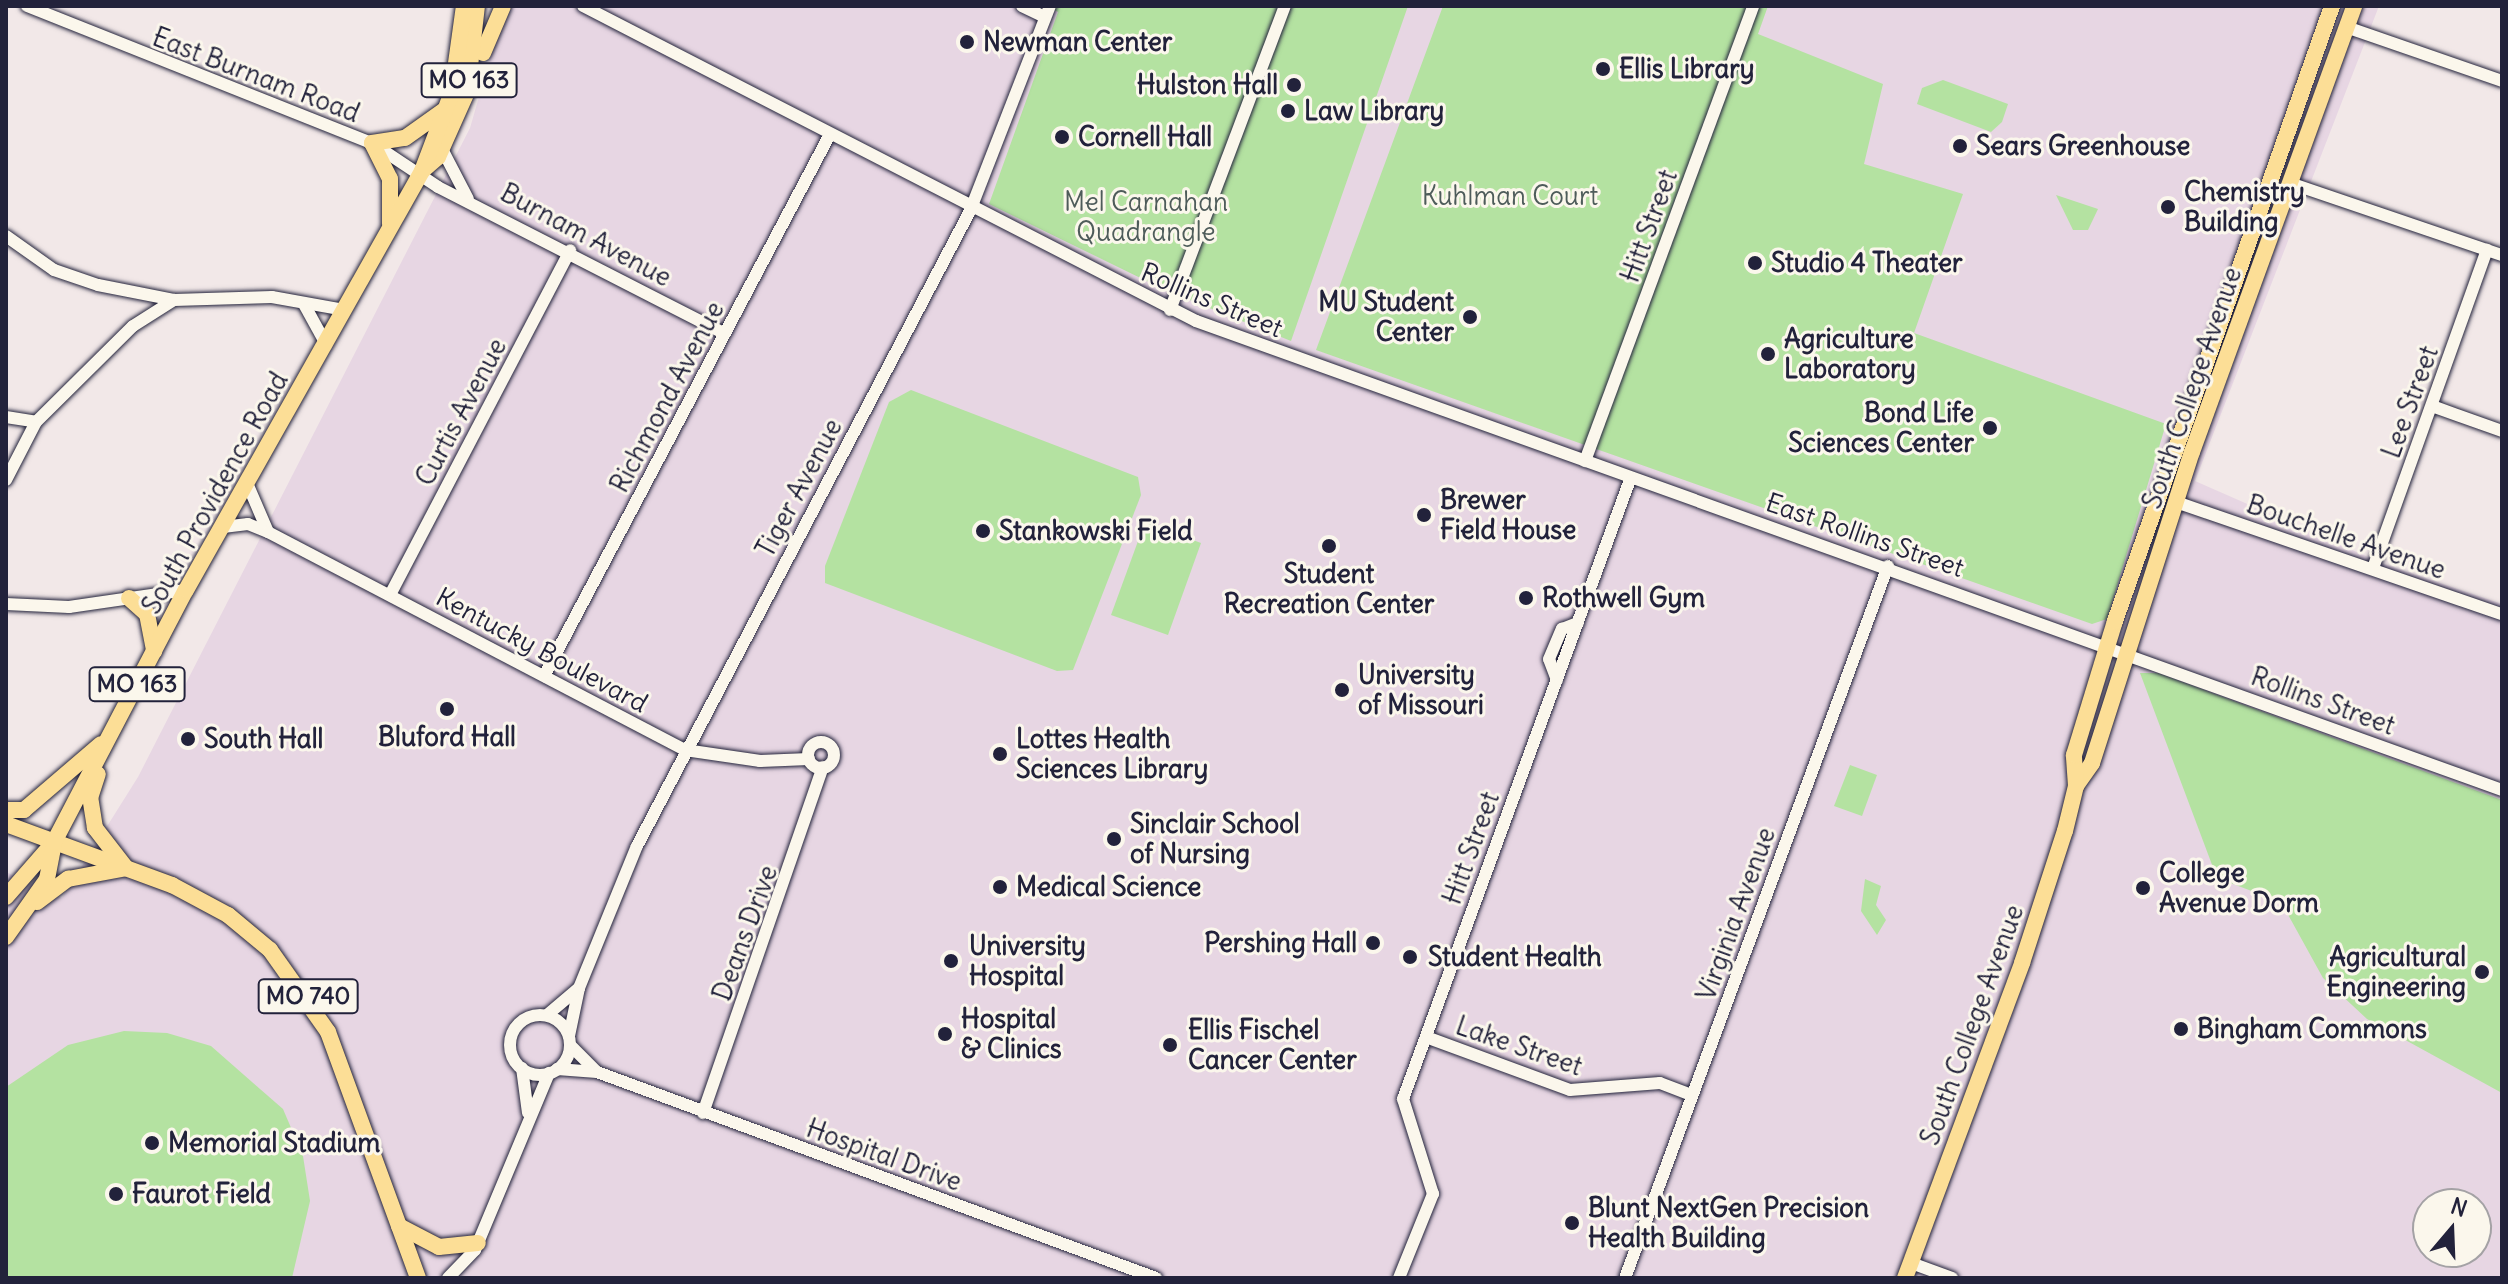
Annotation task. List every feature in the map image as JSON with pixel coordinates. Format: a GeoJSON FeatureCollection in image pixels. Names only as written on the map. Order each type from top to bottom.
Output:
{"type":"FeatureCollection","features":[{"type":"Feature","properties":{"kind":"main road","name":"South Providence Road"},"geometry":{"type":"LineString","coordinates":[[422,171],[442,149],[452,111],[464,6]]}},
{"type":"Feature","properties":{"kind":"main road","name":"South Providence Road"},"geometry":{"type":"LineString","coordinates":[[6,897],[54,842],[186,590],[422,171],[474,58],[477,6]]}},
{"type":"Feature","properties":{"kind":"main road"},"geometry":{"type":"LineString","coordinates":[[389,230],[390,179],[372,143],[405,138],[474,97],[489,30],[503,6]]}},
{"type":"Feature","properties":{"kind":"main road","name":"South College Avenue"},"geometry":{"type":"LineString","coordinates":[[2076,786],[2074,755],[2108,646],[2332,6]]}},
{"type":"Feature","properties":{"kind":"main road","name":"South College Avenue"},"geometry":{"type":"LineString","coordinates":[[1908,1270],[2022,963],[2076,786],[2092,763],[2176,502],[2354,6]]}},
{"type":"Feature","properties":{"kind":"main road"},"geometry":{"type":"LineString","coordinates":[[129,598],[147,614],[154,651]]}},
{"type":"Feature","properties":{"kind":"main road"},"geometry":{"type":"LineString","coordinates":[[6,810],[32,804],[109,738]]}},
{"type":"Feature","properties":{"kind":"main road"},"geometry":{"type":"LineString","coordinates":[[23,915],[68,879],[126,868],[91,815],[109,738]]}},
{"type":"Feature","properties":{"kind":"main road","name":"MO 740"},"geometry":{"type":"LineString","coordinates":[[6,824],[126,868],[228,915],[298,982],[328,1032],[418,1278]]}},
{"type":"Feature","properties":{"kind":"main road","name":"South Providence Road"},"geometry":{"type":"LineString","coordinates":[[6,937],[47,879],[54,842]]}},
{"type":"Feature","properties":{"kind":"main road"},"geometry":{"type":"LineString","coordinates":[[6,877],[6,884]]}},
{"type":"Feature","properties":{"kind":"main road"},"geometry":{"type":"LineString","coordinates":[[399,1226],[439,1247],[478,1243]]}},
{"type":"Feature","properties":{"kind":"street","name":"East Burnam Road"},"geometry":{"type":"LineString","coordinates":[[27,6],[372,143],[422,171]]}},
{"type":"Feature","properties":{"kind":"street","name":"Rollins Street"},"geometry":{"type":"LineString","coordinates":[[583,6],[828,138],[1170,310],[1585,461]]}},
{"type":"Feature","properties":{"kind":"street"},"geometry":{"type":"LineString","coordinates":[[1022,6],[1048,11]]}},
{"type":"Feature","properties":{"kind":"street"},"geometry":{"type":"LineString","coordinates":[[1170,310],[1285,6]]}},
{"type":"Feature","properties":{"kind":"street","name":"Hitt Street"},"geometry":{"type":"LineString","coordinates":[[1585,461],[1753,6]]}},
{"type":"Feature","properties":{"kind":"street","name":"Tiger Avenue"},"geometry":{"type":"LineString","coordinates":[[569,1041],[579,988],[685,750],[970,211],[1048,11]]}},
{"type":"Feature","properties":{"kind":"street"},"geometry":{"type":"LineString","coordinates":[[2346,27],[2502,81]]}},
{"type":"Feature","properties":{"kind":"street","name":"Richmond Avenue"},"geometry":{"type":"LineString","coordinates":[[544,676],[828,138]]}},
{"type":"Feature","properties":{"kind":"street","name":"Burnam Avenue"},"geometry":{"type":"LineString","coordinates":[[442,149],[468,199]]}},
{"type":"Feature","properties":{"kind":"street","name":"Burnam Avenue"},"geometry":{"type":"LineString","coordinates":[[422,171],[468,199],[725,334]]}},
{"type":"Feature","properties":{"kind":"street"},"geometry":{"type":"LineString","coordinates":[[2290,183],[2502,255]]}},
{"type":"Feature","properties":{"kind":"street"},"geometry":{"type":"LineString","coordinates":[[6,236],[54,270],[174,300],[227,294],[344,310]]}},
{"type":"Feature","properties":{"kind":"street","name":"Curtis Avenue"},"geometry":{"type":"LineString","coordinates":[[390,595],[570,250]]}},
{"type":"Feature","properties":{"kind":"street","name":"Lee Street"},"geometry":{"type":"LineString","coordinates":[[2373,568],[2487,250]]}},
{"type":"Feature","properties":{"kind":"street"},"geometry":{"type":"LineString","coordinates":[[6,480],[36,422],[133,326],[174,300]]}},
{"type":"Feature","properties":{"kind":"street"},"geometry":{"type":"LineString","coordinates":[[304,304],[326,344]]}},
{"type":"Feature","properties":{"kind":"street"},"geometry":{"type":"LineString","coordinates":[[2432,406],[2502,431]]}},
{"type":"Feature","properties":{"kind":"street"},"geometry":{"type":"LineString","coordinates":[[6,417],[36,422]]}},
{"type":"Feature","properties":{"kind":"street","name":"East Rollins Street"},"geometry":{"type":"LineString","coordinates":[[1585,461],[2129,654]]}},
{"type":"Feature","properties":{"kind":"street","name":"Hitt Street"},"geometry":{"type":"LineString","coordinates":[[1399,1278],[1433,1194],[1401,1108],[1631,477]]}},
{"type":"Feature","properties":{"kind":"street"},"geometry":{"type":"LineString","coordinates":[[247,483],[268,532]]}},
{"type":"Feature","properties":{"kind":"street","name":"Bouchelle Avenue"},"geometry":{"type":"LineString","coordinates":[[2176,502],[2502,614]]}},
{"type":"Feature","properties":{"kind":"street","name":"Kentucky Boulevard"},"geometry":{"type":"LineString","coordinates":[[223,527],[248,524],[268,532],[685,750],[760,761],[809,759]]}},
{"type":"Feature","properties":{"kind":"street","name":"Virginia Avenue"},"geometry":{"type":"LineString","coordinates":[[1625,1278],[1888,566]]}},
{"type":"Feature","properties":{"kind":"street"},"geometry":{"type":"LineString","coordinates":[[6,604],[69,607],[186,590]]}},
{"type":"Feature","properties":{"kind":"street","name":"Rollins Street"},"geometry":{"type":"LineString","coordinates":[[2129,654],[2502,790]]}},
{"type":"Feature","properties":{"kind":"street"},"geometry":{"type":"LineString","coordinates":[[828,743],[834,758],[823,767],[809,759],[813,745],[828,743]]}},
{"type":"Feature","properties":{"kind":"street","name":"Deans Drive"},"geometry":{"type":"LineString","coordinates":[[703,1113],[823,767]]}},
{"type":"Feature","properties":{"kind":"street","name":"Tiger Avenue"},"geometry":{"type":"LineString","coordinates":[[547,1015],[579,988]]}},
{"type":"Feature","properties":{"kind":"street"},"geometry":{"type":"LineString","coordinates":[[448,1278],[478,1243],[528,1113],[569,1041],[547,1015],[527,1018],[513,1032],[511,1053],[522,1068],[528,1113]]}},
{"type":"Feature","properties":{"kind":"street","name":"Lake Street"},"geometry":{"type":"LineString","coordinates":[[1426,1037],[1570,1090],[1660,1083],[1692,1095]]}},
{"type":"Feature","properties":{"kind":"street","name":"Hospital Drive"},"geometry":{"type":"LineString","coordinates":[[569,1041],[597,1072]]}},
{"type":"Feature","properties":{"kind":"street"},"geometry":{"type":"LineString","coordinates":[[522,1068],[553,1071]]}},
{"type":"Feature","properties":{"kind":"street","name":"Hospital Drive"},"geometry":{"type":"LineString","coordinates":[[553,1071],[597,1072],[1135,1274],[1156,1278]]}},
{"type":"Feature","properties":{"kind":"street"},"geometry":{"type":"LineString","coordinates":[[1908,1270],[1952,1278]]}},
{"type":"Feature","properties":{"kind":"shaded area","name":"University of Missouri"},"geometry":{"type":"Polygon","coordinates":[[[493,6],[2379,6],[2195,481],[2384,564],[2502,604],[2502,1278],[6,1278],[6,872],[62,898],[138,777],[470,128],[496,38],[493,6]]]}},
{"type":"Feature","properties":{"kind":"green space","name":"Mel Carnahan Quadrangle"},"geometry":{"type":"Polygon","coordinates":[[[1046,6],[1408,6],[1291,341],[1165,290],[989,204],[1058,12],[1046,6]]]}},
{"type":"Feature","properties":{"kind":"green space","name":"Kuhlman Court"},"geometry":{"type":"Polygon","coordinates":[[[1443,6],[1768,6],[1758,34],[1883,84],[1864,164],[1963,194],[1914,333],[2166,424],[2107,619],[2092,624],[1316,350],[1443,6]]]}},
{"type":"Feature","properties":{"kind":"green space"},"geometry":{"type":"Polygon","coordinates":[[[1943,80],[2008,104],[2002,122],[1991,132],[1917,104],[1922,88],[1943,80]]]}},
{"type":"Feature","properties":{"kind":"green space"},"geometry":{"type":"Polygon","coordinates":[[[2056,195],[2098,209],[2088,230],[2073,230],[2056,195]]]}},
{"type":"Feature","properties":{"kind":"green space","name":"Stankowski Field"},"geometry":{"type":"Polygon","coordinates":[[[911,390],[1138,477],[1141,495],[1073,670],[1057,671],[825,583],[825,566],[889,402],[911,390]]]}},
{"type":"Feature","properties":{"kind":"green space"},"geometry":{"type":"Polygon","coordinates":[[[1145,522],[1201,543],[1168,635],[1111,615],[1145,522]]]}},
{"type":"Feature","properties":{"kind":"green space"},"geometry":{"type":"Polygon","coordinates":[[[2140,673],[2158,673],[2502,800],[2502,1093],[2367,1019],[2323,978],[2281,902],[2217,878],[2140,673]]]}},
{"type":"Feature","properties":{"kind":"green space"},"geometry":{"type":"Polygon","coordinates":[[[1850,765],[1877,775],[1862,816],[1834,806],[1850,765]]]}},
{"type":"Feature","properties":{"kind":"green space"},"geometry":{"type":"Polygon","coordinates":[[[1865,879],[1881,886],[1876,905],[1886,920],[1877,935],[1861,911],[1865,879]]]}},
{"type":"Feature","properties":{"kind":"green space","name":"Memorial Stadium"},"geometry":{"type":"Polygon","coordinates":[[[124,1031],[167,1033],[211,1046],[283,1109],[303,1156],[310,1201],[292,1278],[6,1278],[6,1087],[68,1045],[124,1031]]]}},
{"type":"Feature","properties":{"kind":"place","name":"Newman Center"},"geometry":{"type":"Point","coordinates":[967,42]}},
{"type":"Feature","properties":{"kind":"place","name":"Ellis Library"},"geometry":{"type":"Point","coordinates":[1603,69]}},
{"type":"Feature","properties":{"kind":"place","name":"Hulston Hall"},"geometry":{"type":"Point","coordinates":[1294,85]}},
{"type":"Feature","properties":{"kind":"place","name":"Law Library"},"geometry":{"type":"Point","coordinates":[1288,111]}},
{"type":"Feature","properties":{"kind":"place","name":"Cornell Hall"},"geometry":{"type":"Point","coordinates":[1062,137]}},
{"type":"Feature","properties":{"kind":"place","name":"Sears Greenhouse"},"geometry":{"type":"Point","coordinates":[1960,146]}},
{"type":"Feature","properties":{"kind":"place","name":"Chemistry Building"},"geometry":{"type":"Point","coordinates":[2168,207]}},
{"type":"Feature","properties":{"kind":"place","name":"Studio 4 Theater"},"geometry":{"type":"Point","coordinates":[1755,263]}},
{"type":"Feature","properties":{"kind":"place","name":"MU Student Center"},"geometry":{"type":"Point","coordinates":[1470,317]}},
{"type":"Feature","properties":{"kind":"place","name":"Agriculture Laboratory"},"geometry":{"type":"Point","coordinates":[1768,354]}},
{"type":"Feature","properties":{"kind":"place","name":"Bond Life Sciences Center"},"geometry":{"type":"Point","coordinates":[1990,428]}},
{"type":"Feature","properties":{"kind":"place","name":"Brewer Field House"},"geometry":{"type":"Point","coordinates":[1424,515]}},
{"type":"Feature","properties":{"kind":"place","name":"Stankowski Field"},"geometry":{"type":"Point","coordinates":[983,531]}},
{"type":"Feature","properties":{"kind":"place","name":"Student Recreation Center"},"geometry":{"type":"Point","coordinates":[1329,546]}},
{"type":"Feature","properties":{"kind":"place","name":"Rothwell Gym"},"geometry":{"type":"Point","coordinates":[1526,598]}},
{"type":"Feature","properties":{"kind":"place","name":"University of Missouri"},"geometry":{"type":"Point","coordinates":[1342,690]}},
{"type":"Feature","properties":{"kind":"place","name":"Bluford Hall"},"geometry":{"type":"Point","coordinates":[447,709]}},
{"type":"Feature","properties":{"kind":"place","name":"South Hall"},"geometry":{"type":"Point","coordinates":[188,739]}},
{"type":"Feature","properties":{"kind":"place","name":"Lottes Health Sciences Library"},"geometry":{"type":"Point","coordinates":[1000,754]}},
{"type":"Feature","properties":{"kind":"place","name":"Sinclair School of Nursing"},"geometry":{"type":"Point","coordinates":[1114,839]}},
{"type":"Feature","properties":{"kind":"place","name":"Medical Science"},"geometry":{"type":"Point","coordinates":[1000,887]}},
{"type":"Feature","properties":{"kind":"place","name":"College Avenue Dorm"},"geometry":{"type":"Point","coordinates":[2143,888]}},
{"type":"Feature","properties":{"kind":"place","name":"Pershing Hall"},"geometry":{"type":"Point","coordinates":[1373,943]}},
{"type":"Feature","properties":{"kind":"place","name":"Student Health"},"geometry":{"type":"Point","coordinates":[1410,957]}},
{"type":"Feature","properties":{"kind":"place","name":"University Hospital"},"geometry":{"type":"Point","coordinates":[951,961]}},
{"type":"Feature","properties":{"kind":"place","name":"Agricultural Engineering"},"geometry":{"type":"Point","coordinates":[2482,972]}},
{"type":"Feature","properties":{"kind":"place","name":"Bingham Commons"},"geometry":{"type":"Point","coordinates":[2181,1029]}},
{"type":"Feature","properties":{"kind":"place","name":"Hospital & Clinics"},"geometry":{"type":"Point","coordinates":[945,1034]}},
{"type":"Feature","properties":{"kind":"place","name":"Ellis Fischel Cancer Center"},"geometry":{"type":"Point","coordinates":[1170,1045]}},
{"type":"Feature","properties":{"kind":"place","name":"Memorial Stadium"},"geometry":{"type":"Point","coordinates":[152,1143]}},
{"type":"Feature","properties":{"kind":"place","name":"Faurot Field"},"geometry":{"type":"Point","coordinates":[116,1194]}},
{"type":"Feature","properties":{"kind":"place","name":"Blunt NextGen Precision Health Building"},"geometry":{"type":"Point","coordinates":[1572,1223]}}]}
